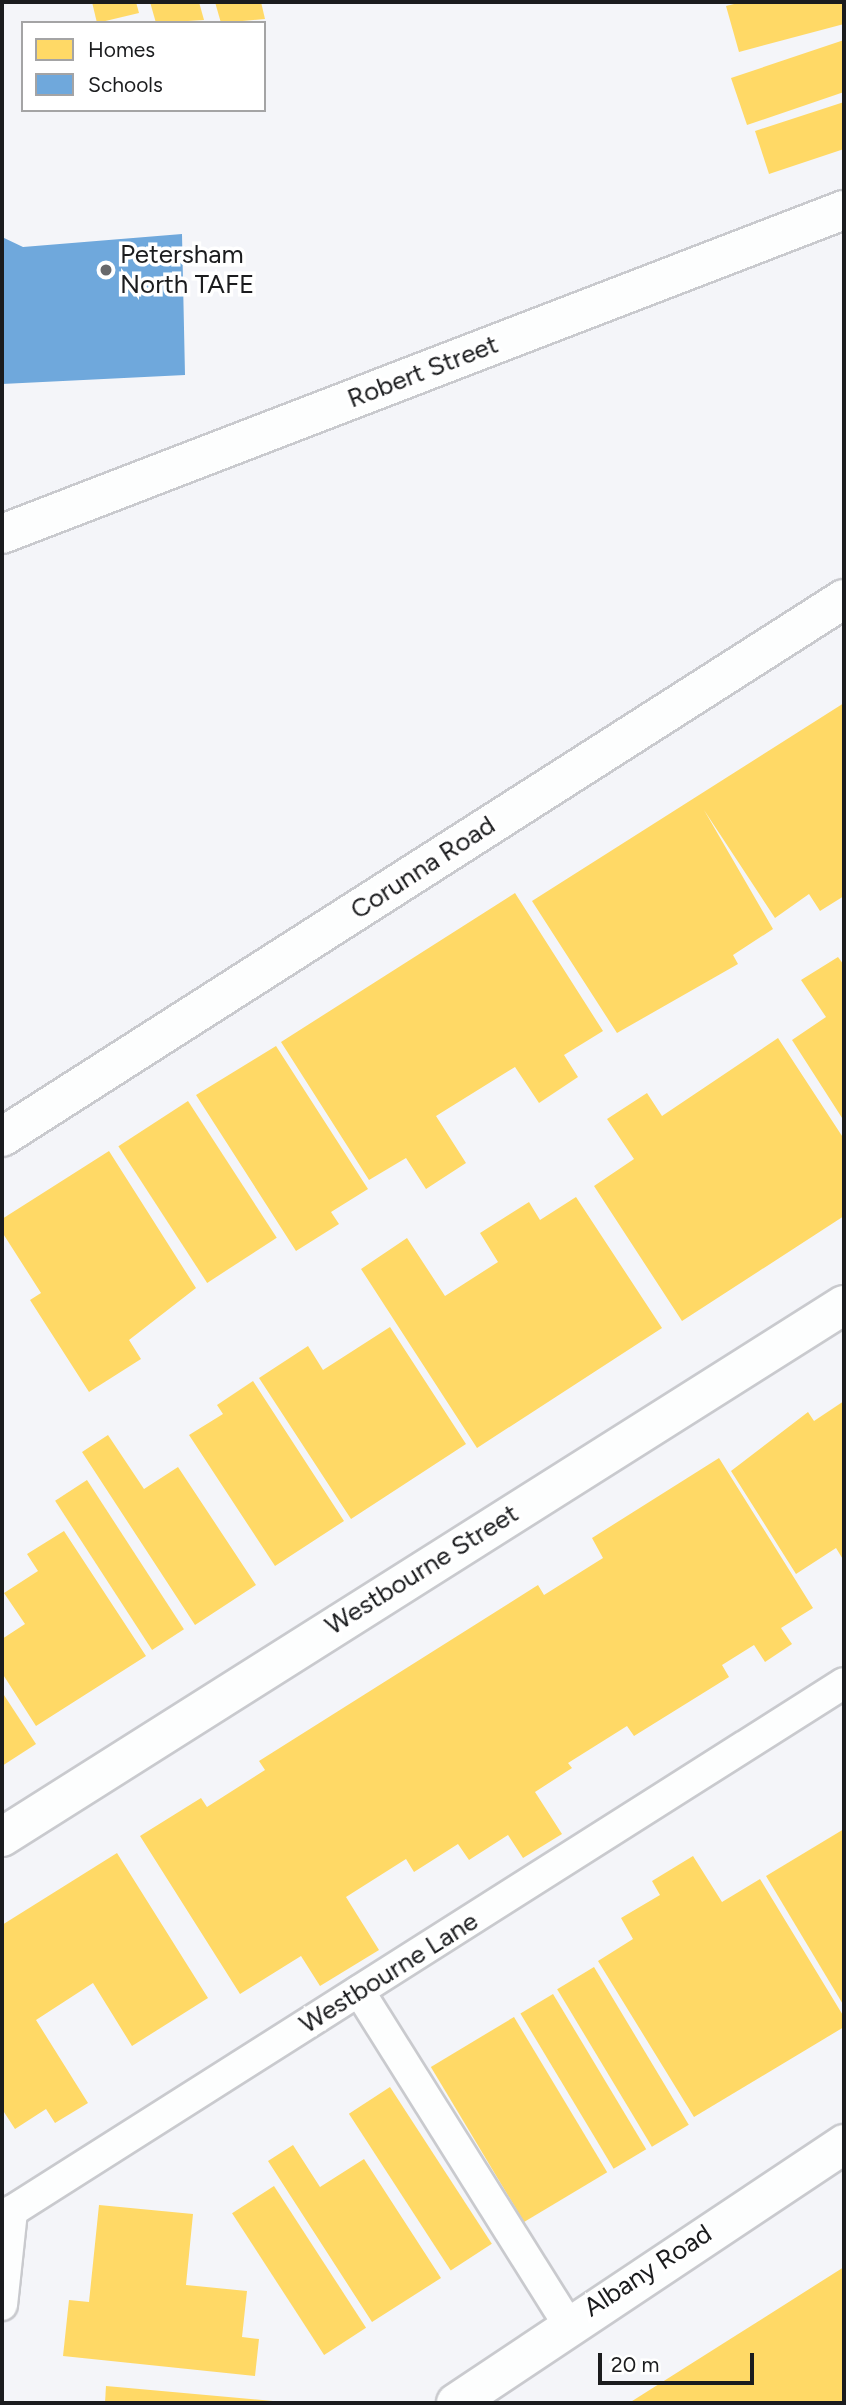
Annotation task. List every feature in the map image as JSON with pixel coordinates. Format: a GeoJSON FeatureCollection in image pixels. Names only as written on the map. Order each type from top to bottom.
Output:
{"type":"FeatureCollection","features":[{"type":"Feature","properties":{"kind":"street","name":"Robert Street"},"geometry":{"type":"LineString","coordinates":[[2,534],[844,210]]}},
{"type":"Feature","properties":{"kind":"street","name":"Corunna Road"},"geometry":{"type":"LineString","coordinates":[[2,1137],[844,599]]}},
{"type":"Feature","properties":{"kind":"street","name":"Westbourne Street"},"geometry":{"type":"LineString","coordinates":[[2,1838],[844,1305]]}},
{"type":"Feature","properties":{"kind":"street","name":"Albany Road"},"geometry":{"type":"LineString","coordinates":[[456,2403],[568,2324],[844,2144]]}},
{"type":"Feature","properties":{"kind":"lane","name":"Westbourne Lane"},"geometry":{"type":"LineString","coordinates":[[2,2305],[12,2211],[844,1683]]}},
{"type":"Feature","properties":{"kind":"lane"},"geometry":{"type":"LineString","coordinates":[[359,1991],[568,2324]]}},
{"type":"Feature","properties":{"kind":"building: Homes"},"geometry":{"type":"Polygon","coordinates":[[[92,2],[136,2],[139,13],[97,21],[92,2]]]}},
{"type":"Feature","properties":{"kind":"building: Homes"},"geometry":{"type":"Polygon","coordinates":[[[150,2],[199,2],[204,20],[188,21],[155,21],[150,2]]]}},
{"type":"Feature","properties":{"kind":"building: Homes"},"geometry":{"type":"Polygon","coordinates":[[[215,2],[261,2],[265,19],[220,21],[215,2]]]}},
{"type":"Feature","properties":{"kind":"building: Homes"},"geometry":{"type":"Polygon","coordinates":[[[742,2],[844,2],[844,24],[739,52],[726,6],[742,2]]]}},
{"type":"Feature","properties":{"kind":"building: Homes"},"geometry":{"type":"Polygon","coordinates":[[[844,40],[844,92],[747,125],[731,78],[844,40]]]}},
{"type":"Feature","properties":{"kind":"building: Homes"},"geometry":{"type":"Polygon","coordinates":[[[844,102],[844,149],[769,174],[755,131],[844,102]]]}},
{"type":"Feature","properties":{"kind":"building: Homes"},"geometry":{"type":"Polygon","coordinates":[[[844,703],[844,896],[820,911],[809,894],[775,918],[704,810],[773,929],[733,955],[738,964],[617,1033],[532,901],[844,703]]]}},
{"type":"Feature","properties":{"kind":"building: Homes"},"geometry":{"type":"Polygon","coordinates":[[[515,893],[603,1031],[564,1055],[578,1077],[539,1103],[515,1067],[436,1116],[466,1163],[426,1189],[406,1158],[369,1180],[281,1042],[515,893]]]}},
{"type":"Feature","properties":{"kind":"building: Homes"},"geometry":{"type":"Polygon","coordinates":[[[838,957],[844,965],[844,1121],[792,1040],[826,1017],[801,980],[838,957]]]}},
{"type":"Feature","properties":{"kind":"building: Homes"},"geometry":{"type":"Polygon","coordinates":[[[778,1038],[844,1139],[844,1216],[682,1321],[594,1186],[634,1159],[607,1119],[647,1093],[662,1116],[778,1038]]]}},
{"type":"Feature","properties":{"kind":"building: Homes"},"geometry":{"type":"Polygon","coordinates":[[[276,1046],[368,1189],[331,1212],[339,1224],[296,1251],[196,1095],[276,1046]]]}},
{"type":"Feature","properties":{"kind":"building: Homes"},"geometry":{"type":"Polygon","coordinates":[[[188,1101],[277,1238],[207,1283],[118,1146],[188,1101]]]}},
{"type":"Feature","properties":{"kind":"building: Homes"},"geometry":{"type":"Polygon","coordinates":[[[109,1151],[196,1288],[129,1340],[141,1359],[89,1392],[30,1300],[41,1293],[2,1232],[2,1219],[109,1151]]]}},
{"type":"Feature","properties":{"kind":"building: Homes"},"geometry":{"type":"Polygon","coordinates":[[[576,1197],[662,1328],[477,1448],[361,1269],[407,1238],[445,1296],[498,1262],[480,1233],[529,1202],[540,1220],[576,1197]]]}},
{"type":"Feature","properties":{"kind":"building: Homes"},"geometry":{"type":"Polygon","coordinates":[[[390,1327],[466,1444],[351,1519],[259,1378],[308,1346],[323,1370],[390,1327]]]}},
{"type":"Feature","properties":{"kind":"building: Homes"},"geometry":{"type":"Polygon","coordinates":[[[253,1381],[344,1521],[275,1566],[189,1435],[223,1414],[217,1405],[253,1381]]]}},
{"type":"Feature","properties":{"kind":"building: Homes"},"geometry":{"type":"Polygon","coordinates":[[[844,1401],[844,1561],[836,1548],[796,1574],[731,1471],[808,1412],[814,1421],[844,1401]]]}},
{"type":"Feature","properties":{"kind":"building: Homes"},"geometry":{"type":"Polygon","coordinates":[[[108,1435],[144,1489],[178,1467],[256,1585],[195,1625],[82,1452],[108,1435]]]}},
{"type":"Feature","properties":{"kind":"building: Homes"},"geometry":{"type":"Polygon","coordinates":[[[719,1458],[813,1608],[781,1628],[792,1644],[765,1662],[754,1645],[722,1665],[729,1677],[634,1736],[627,1726],[568,1763],[572,1768],[535,1792],[562,1834],[523,1858],[508,1835],[469,1860],[458,1844],[414,1872],[406,1859],[346,1897],[379,1950],[320,1986],[301,1956],[240,1994],[140,1836],[201,1798],[207,1807],[265,1770],[259,1761],[538,1585],[544,1595],[603,1558],[592,1538],[719,1458]]]}},
{"type":"Feature","properties":{"kind":"building: Homes"},"geometry":{"type":"Polygon","coordinates":[[[87,1480],[184,1629],[152,1650],[55,1501],[87,1480]]]}},
{"type":"Feature","properties":{"kind":"building: Homes"},"geometry":{"type":"Polygon","coordinates":[[[64,1531],[146,1656],[36,1726],[2,1673],[2,1639],[25,1624],[4,1593],[38,1571],[27,1554],[64,1531]]]}},
{"type":"Feature","properties":{"kind":"building: Homes"},"geometry":{"type":"Polygon","coordinates":[[[2,1692],[36,1744],[2,1766],[2,1692]]]}},
{"type":"Feature","properties":{"kind":"building: Homes"},"geometry":{"type":"Polygon","coordinates":[[[844,1829],[844,2006],[766,1876],[844,1829]]]}},
{"type":"Feature","properties":{"kind":"building: Homes"},"geometry":{"type":"Polygon","coordinates":[[[117,1853],[208,1998],[132,2046],[93,1983],[36,2020],[88,2103],[55,2123],[46,2109],[15,2129],[2,2109],[2,1925],[117,1853]]]}},
{"type":"Feature","properties":{"kind":"building: Homes"},"geometry":{"type":"Polygon","coordinates":[[[693,1856],[722,1902],[760,1879],[844,2017],[844,2027],[694,2117],[598,1961],[633,1939],[621,1918],[660,1895],[652,1881],[693,1856]]]}},
{"type":"Feature","properties":{"kind":"building: Homes"},"geometry":{"type":"Polygon","coordinates":[[[594,1967],[689,2125],[652,2147],[557,1989],[594,1967]]]}},
{"type":"Feature","properties":{"kind":"building: Homes"},"geometry":{"type":"Polygon","coordinates":[[[553,1994],[646,2149],[614,2169],[520,2014],[553,1994]]]}},
{"type":"Feature","properties":{"kind":"building: Homes"},"geometry":{"type":"Polygon","coordinates":[[[514,2017],[607,2172],[524,2222],[431,2067],[514,2017]]]}},
{"type":"Feature","properties":{"kind":"building: Homes"},"geometry":{"type":"Polygon","coordinates":[[[390,2087],[492,2244],[451,2271],[349,2114],[390,2087]]]}},
{"type":"Feature","properties":{"kind":"building: Homes"},"geometry":{"type":"Polygon","coordinates":[[[293,2145],[320,2187],[364,2159],[441,2278],[372,2322],[268,2161],[293,2145]]]}},
{"type":"Feature","properties":{"kind":"building: Homes"},"geometry":{"type":"Polygon","coordinates":[[[274,2186],[366,2328],[324,2355],[232,2213],[274,2186]]]}},
{"type":"Feature","properties":{"kind":"building: Homes"},"geometry":{"type":"Polygon","coordinates":[[[99,2205],[193,2214],[186,2285],[247,2291],[242,2337],[259,2339],[255,2376],[63,2356],[69,2300],[89,2302],[99,2205]]]}},
{"type":"Feature","properties":{"kind":"building: Homes"},"geometry":{"type":"Polygon","coordinates":[[[844,2267],[844,2403],[629,2403],[735,2336],[844,2267]]]}},
{"type":"Feature","properties":{"kind":"building: Homes"},"geometry":{"type":"Polygon","coordinates":[[[106,2386],[273,2401],[273,2403],[105,2403],[106,2386]]]}},
{"type":"Feature","properties":{"kind":"building: Schools"},"geometry":{"type":"Polygon","coordinates":[[[182,234],[185,375],[2,384],[2,237],[23,247],[182,234]]]}},
{"type":"Feature","properties":{"kind":"place","name":"Petersham North TAFE"},"geometry":{"type":"Point","coordinates":[106,270]}}]}
